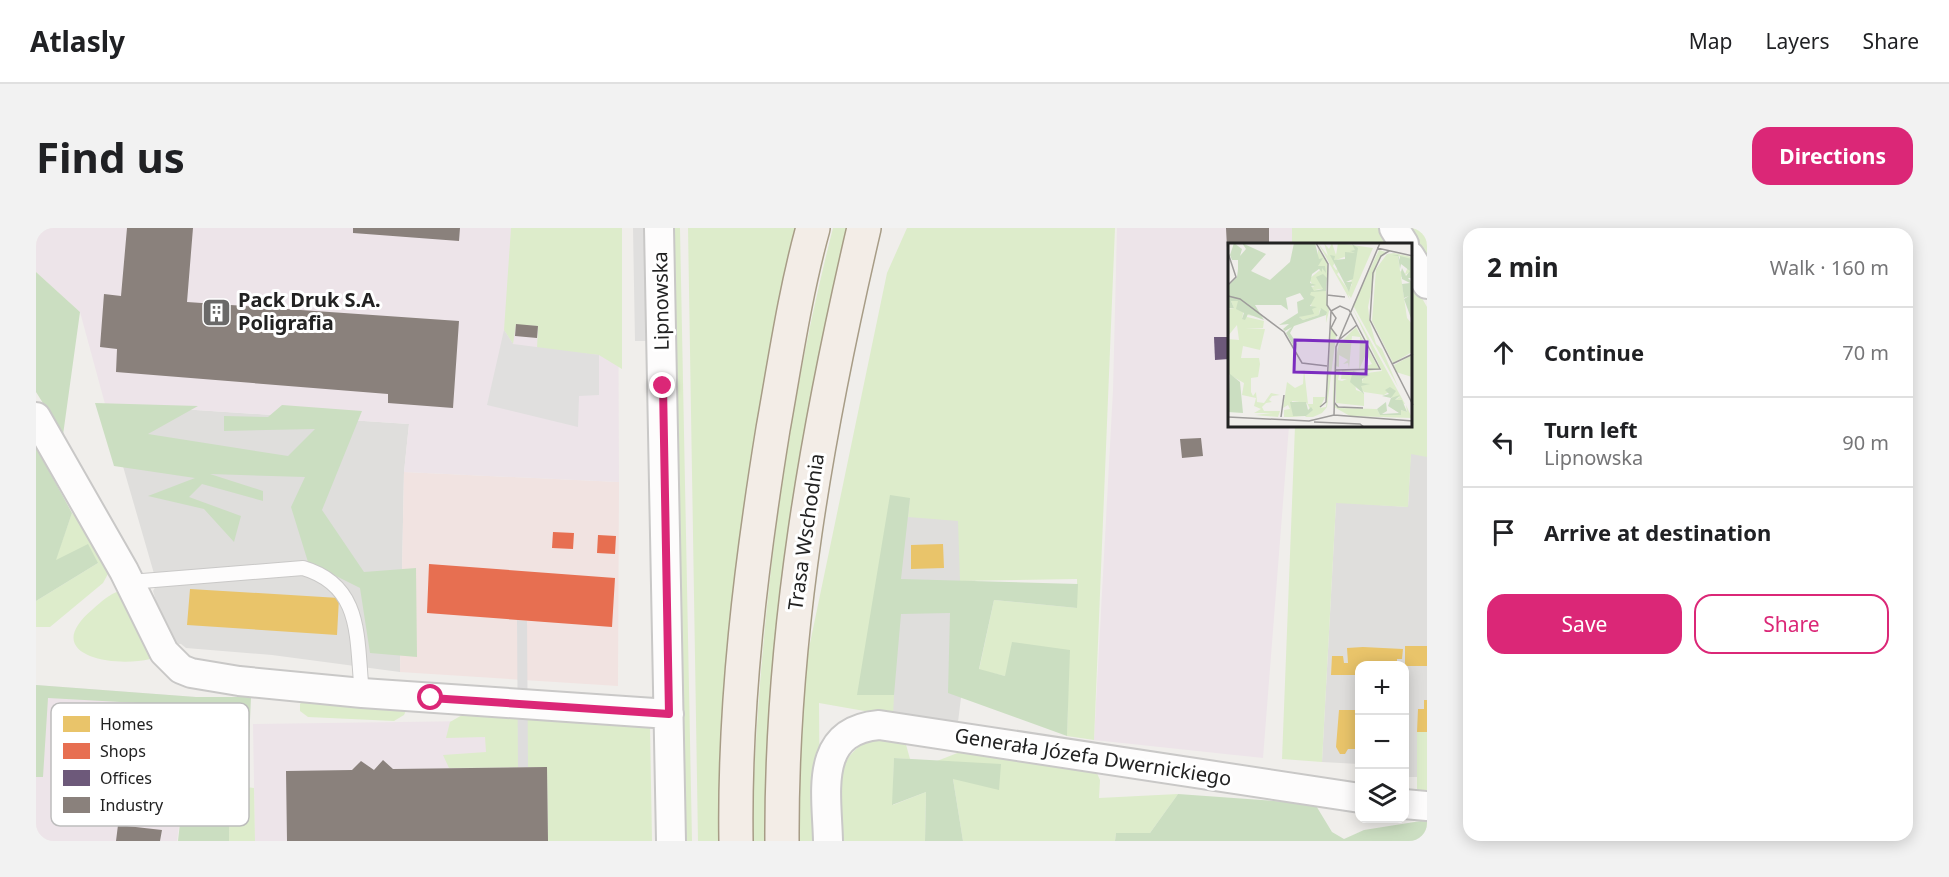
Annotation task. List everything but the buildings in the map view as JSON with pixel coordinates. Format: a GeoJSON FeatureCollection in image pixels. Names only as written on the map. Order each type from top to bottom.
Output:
{"type":"FeatureCollection","features":[{"type":"Feature","properties":{"kind":"main road"},"geometry":{"type":"LineString","coordinates":[[736,841],[739,714],[757,529],[785,364],[813,228]]}},
{"type":"Feature","properties":{"kind":"main road","name":"Trasa Wschodnia"},"geometry":{"type":"LineString","coordinates":[[782,841],[784,714],[797,579],[815,459],[839,336],[864,228]]}},
{"type":"Feature","properties":{"kind":"main road"},"geometry":{"type":"LineString","coordinates":[[839,336],[868,288],[888,228]]}},
{"type":"Feature","properties":{"kind":"street","name":"Lipnowska"},"geometry":{"type":"LineString","coordinates":[[659,228],[671,841]]}},
{"type":"Feature","properties":{"kind":"street"},"geometry":{"type":"LineString","coordinates":[[1394,228],[1403,243]]}},
{"type":"Feature","properties":{"kind":"street"},"geometry":{"type":"LineString","coordinates":[[1412,259],[1427,284]]}},
{"type":"Feature","properties":{"kind":"street"},"geometry":{"type":"LineString","coordinates":[[36,417],[130,582],[164,652],[181,669],[239,681],[362,693],[669,714]]}},
{"type":"Feature","properties":{"kind":"street","name":"Generała Józefa Dwernickiego"},"geometry":{"type":"LineString","coordinates":[[828,841],[827,772],[834,749],[846,736],[862,728],[888,726],[1355,797]]}},
{"type":"Feature","properties":{"kind":"street"},"geometry":{"type":"LineString","coordinates":[[1409,804],[1427,806]]}},
{"type":"Feature","properties":{"kind":"lane"},"geometry":{"type":"LineString","coordinates":[[130,582],[303,568],[322,573],[342,592],[353,615],[362,693]]}},
{"type":"Feature","properties":{"kind":"shaded area"},"geometry":{"type":"Polygon","coordinates":[[[36,228],[618,228],[619,482],[404,472],[409,424],[105,404],[80,312],[36,272],[36,228]]]}},
{"type":"Feature","properties":{"kind":"shaded area"},"geometry":{"type":"Polygon","coordinates":[[[633,228],[650,228],[652,341],[635,341],[633,228]]]}},
{"type":"Feature","properties":{"kind":"shaded area"},"geometry":{"type":"Polygon","coordinates":[[[1117,228],[1292,228],[1292,243],[1228,243],[1228,428],[1289,428],[1263,758],[1094,740],[1113,390],[1117,228]]]}},
{"type":"Feature","properties":{"kind":"shaded area"},"geometry":{"type":"Polygon","coordinates":[[[504,330],[513,344],[599,355],[599,395],[579,396],[578,427],[487,405],[504,330]]]}},
{"type":"Feature","properties":{"kind":"shaded area"},"geometry":{"type":"Polygon","coordinates":[[[1427,336],[1427,777],[1409,777],[1409,661],[1355,661],[1355,764],[1322,762],[1336,502],[1408,507],[1414,387],[1427,336]]]}},
{"type":"Feature","properties":{"kind":"shaded area"},"geometry":{"type":"Polygon","coordinates":[[[105,404],[409,424],[404,472],[400,672],[272,655],[186,648],[181,644],[169,643],[153,591],[157,584],[105,404]]]}},
{"type":"Feature","properties":{"kind":"shaded area"},"geometry":{"type":"Polygon","coordinates":[[[858,470],[987,488],[958,722],[812,699],[858,470]]]}},
{"type":"Feature","properties":{"kind":"shaded area"},"geometry":{"type":"Polygon","coordinates":[[[404,472],[619,482],[618,686],[400,672],[404,472]]]}},
{"type":"Feature","properties":{"kind":"shaded area"},"geometry":{"type":"Polygon","coordinates":[[[36,685],[196,697],[195,703],[51,703],[51,826],[179,826],[177,841],[36,841],[36,685]]]}},
{"type":"Feature","properties":{"kind":"shaded area"},"geometry":{"type":"Polygon","coordinates":[[[551,720],[554,841],[255,841],[253,724],[551,720]]]}},
{"type":"Feature","properties":{"kind":"green space"},"geometry":{"type":"Polygon","coordinates":[[[511,228],[622,228],[622,369],[599,355],[537,349],[538,326],[516,325],[513,344],[504,330],[511,228]]]}},
{"type":"Feature","properties":{"kind":"green space"},"geometry":{"type":"Polygon","coordinates":[[[673,228],[680,228],[692,841],[685,841],[673,228]]]}},
{"type":"Feature","properties":{"kind":"green space"},"geometry":{"type":"Polygon","coordinates":[[[688,228],[801,228],[721,841],[698,841],[688,228]]]}},
{"type":"Feature","properties":{"kind":"green space"},"geometry":{"type":"Polygon","coordinates":[[[833,228],[850,228],[769,841],[751,841],[767,609],[786,456],[799,380],[833,228]]]}},
{"type":"Feature","properties":{"kind":"green space"},"geometry":{"type":"Polygon","coordinates":[[[907,228],[1115,228],[1094,740],[1067,736],[1069,650],[1005,676],[979,670],[994,600],[1077,608],[1077,579],[960,581],[958,521],[908,517],[910,498],[858,695],[894,695],[893,716],[819,703],[820,841],[797,841],[798,701],[887,273],[907,228]]]}},
{"type":"Feature","properties":{"kind":"green space"},"geometry":{"type":"Polygon","coordinates":[[[1292,228],[1380,228],[1389,243],[1292,243],[1292,228]]]}},
{"type":"Feature","properties":{"kind":"green space"},"geometry":{"type":"Polygon","coordinates":[[[1409,228],[1427,228],[1427,258],[1409,228]]]}},
{"type":"Feature","properties":{"kind":"green space"},"geometry":{"type":"Polygon","coordinates":[[[36,272],[80,312],[63,435],[36,392],[36,272]]]}},
{"type":"Feature","properties":{"kind":"green space"},"geometry":{"type":"Polygon","coordinates":[[[1412,281],[1427,307],[1427,457],[1411,454],[1408,507],[1336,503],[1322,762],[1282,759],[1295,428],[1412,428],[1412,281]]]}},
{"type":"Feature","properties":{"kind":"green space"},"geometry":{"type":"Polygon","coordinates":[[[95,403],[198,406],[148,434],[288,456],[315,429],[224,431],[224,416],[268,417],[282,405],[362,411],[322,510],[364,572],[416,568],[417,657],[370,653],[360,588],[308,562],[291,507],[305,477],[210,474],[263,491],[263,501],[202,484],[189,497],[241,516],[234,542],[204,509],[148,496],[195,478],[114,466],[95,403]]]}},
{"type":"Feature","properties":{"kind":"green space"},"geometry":{"type":"Polygon","coordinates":[[[36,447],[72,513],[56,560],[88,544],[98,563],[36,601],[36,447]]]}},
{"type":"Feature","properties":{"kind":"green space"},"geometry":{"type":"Polygon","coordinates":[[[890,495],[910,498],[901,579],[1078,584],[1077,608],[994,600],[979,669],[1005,676],[1012,642],[1070,650],[1067,736],[948,693],[950,613],[901,614],[894,695],[857,695],[890,495]]]}},
{"type":"Feature","properties":{"kind":"green space"},"geometry":{"type":"Polygon","coordinates":[[[72,513],[104,545],[109,572],[103,583],[50,627],[36,627],[36,601],[98,563],[55,561],[72,513]]]}},
{"type":"Feature","properties":{"kind":"green space"},"geometry":{"type":"Polygon","coordinates":[[[120,591],[152,656],[150,659],[118,661],[101,659],[87,655],[77,647],[74,637],[78,625],[102,601],[120,591]]]}},
{"type":"Feature","properties":{"kind":"green space"},"geometry":{"type":"Polygon","coordinates":[[[36,685],[196,697],[251,697],[249,743],[249,703],[139,703],[48,698],[43,777],[36,777],[36,685]]]}},
{"type":"Feature","properties":{"kind":"green space"},"geometry":{"type":"Polygon","coordinates":[[[304,699],[408,706],[404,715],[394,721],[308,717],[300,711],[300,704],[304,699]]]}},
{"type":"Feature","properties":{"kind":"green space"},"geometry":{"type":"Polygon","coordinates":[[[469,711],[650,726],[652,841],[548,841],[547,767],[449,768],[443,755],[486,752],[485,737],[446,738],[450,722],[469,711]]]}},
{"type":"Feature","properties":{"kind":"green space"},"geometry":{"type":"Polygon","coordinates":[[[1417,732],[1427,732],[1427,795],[1417,794],[1417,732]]]}},
{"type":"Feature","properties":{"kind":"green space"},"geometry":{"type":"Polygon","coordinates":[[[874,738],[905,741],[910,759],[894,758],[893,805],[926,792],[925,841],[839,841],[838,796],[843,769],[849,757],[859,746],[874,738]]]}},
{"type":"Feature","properties":{"kind":"green space"},"geometry":{"type":"Polygon","coordinates":[[[965,750],[1096,771],[1100,780],[1099,798],[1178,794],[1150,833],[1116,833],[1115,841],[963,841],[953,779],[937,761],[965,750]]]}},
{"type":"Feature","properties":{"kind":"green space"},"geometry":{"type":"Polygon","coordinates":[[[894,758],[1001,764],[999,790],[953,779],[963,841],[925,841],[926,792],[892,805],[894,758]]]}},
{"type":"Feature","properties":{"kind":"green space"},"geometry":{"type":"Polygon","coordinates":[[[249,787],[254,788],[255,841],[229,841],[229,826],[249,826],[249,787]]]}},
{"type":"Feature","properties":{"kind":"green space"},"geometry":{"type":"Polygon","coordinates":[[[1178,794],[1315,804],[1332,832],[1344,839],[1364,830],[1427,820],[1427,841],[1115,841],[1116,833],[1150,833],[1178,794]]]}},
{"type":"Feature","properties":{"kind":"green space"},"geometry":{"type":"Polygon","coordinates":[[[180,826],[229,826],[229,841],[178,841],[180,826]]]}},
{"type":"Feature","properties":{"kind":"pier"},"geometry":{"type":"Polygon","coordinates":[[[517,620],[527,621],[528,767],[518,767],[517,620]]]}},
{"type":"Feature","properties":{"kind":"place","name":"Pack Druk S.A. Poligrafia"},"geometry":{"type":"Point","coordinates":[217,312]}},
{"type":"Feature","properties":{"kind":"route"},"geometry":{"type":"LineString","coordinates":[[431,698],[669,714],[663,386]]}}]}
